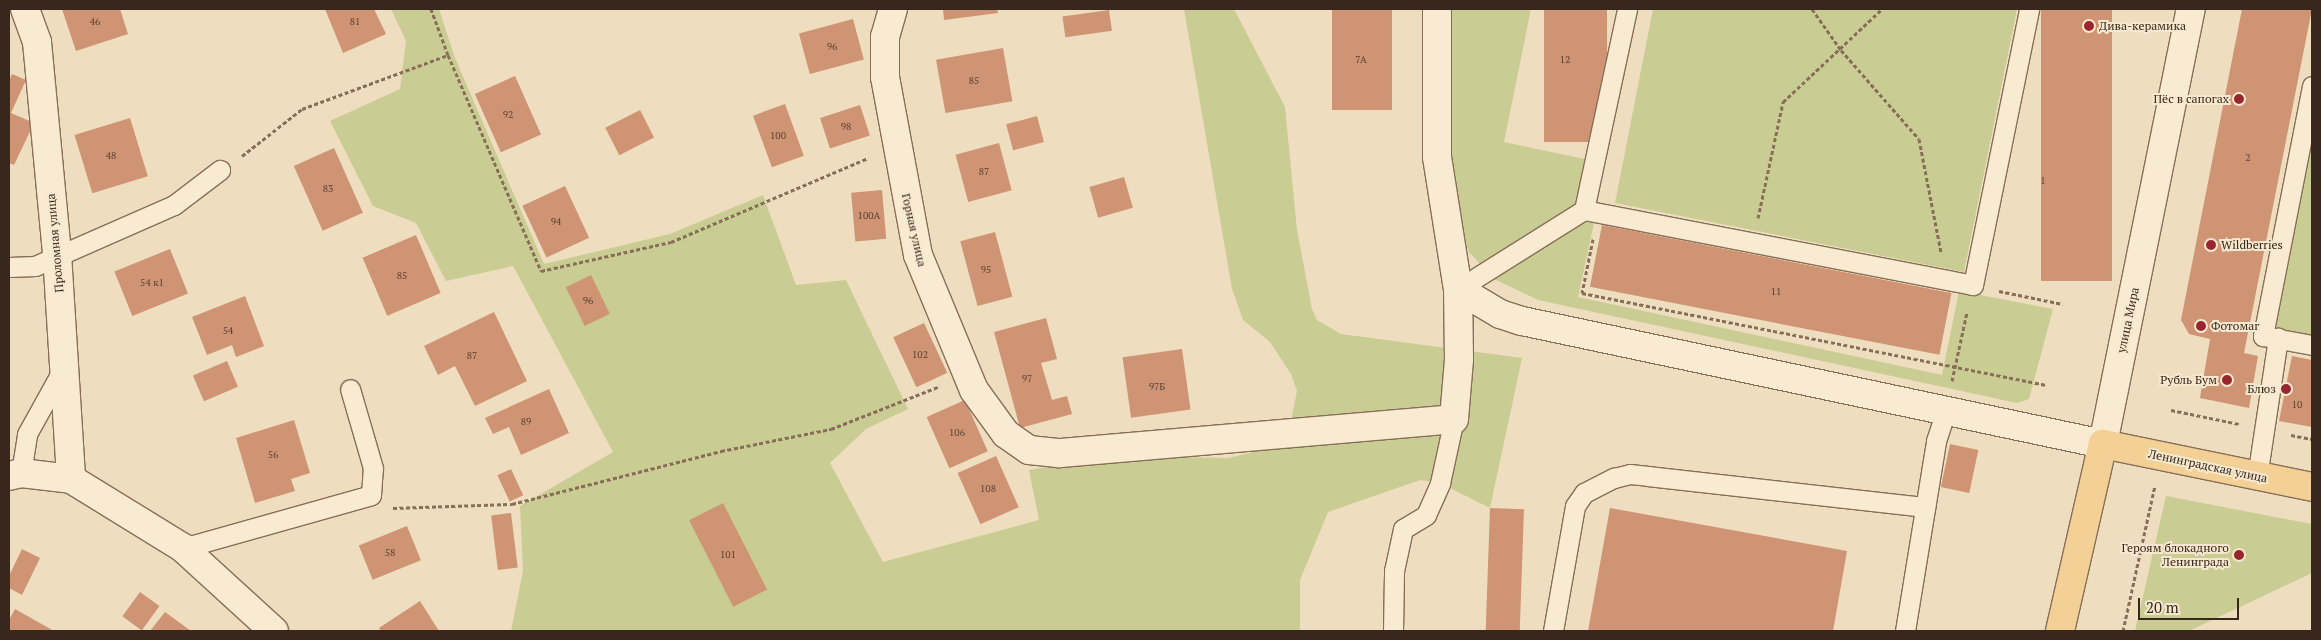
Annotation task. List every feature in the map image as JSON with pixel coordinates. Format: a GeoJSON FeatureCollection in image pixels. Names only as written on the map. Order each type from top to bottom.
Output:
{"type":"FeatureCollection","features":[{"type":"Feature","properties":{"kind":"main road","name":"Ленинградская улица"},"geometry":{"type":"LineString","coordinates":[[2103,444],[2312,487]]}},
{"type":"Feature","properties":{"kind":"main road","name":"улица Мира"},"geometry":{"type":"LineString","coordinates":[[2060,631],[2103,444]]}},
{"type":"Feature","properties":{"kind":"street","name":"Проломная улица"},"geometry":{"type":"LineString","coordinates":[[25,9],[37,42],[57,254],[71,479]]}},
{"type":"Feature","properties":{"kind":"street","name":"Горная улица"},"geometry":{"type":"LineString","coordinates":[[894,9],[884,53],[896,145],[918,255],[966,376],[1006,434],[1029,450],[1060,452],[1454,419]]}},
{"type":"Feature","properties":{"kind":"street"},"geometry":{"type":"LineString","coordinates":[[1437,9],[1437,157],[1458,289],[1459,359],[1454,419]]}},
{"type":"Feature","properties":{"kind":"street","name":"улица Мира"},"geometry":{"type":"LineString","coordinates":[[2103,444],[2191,9]]}},
{"type":"Feature","properties":{"kind":"street"},"geometry":{"type":"LineString","coordinates":[[1458,289],[1500,314],[1522,321],[2103,444]]}},
{"type":"Feature","properties":{"kind":"street"},"geometry":{"type":"LineString","coordinates":[[15,474],[71,479],[183,548],[274,631]]}},
{"type":"Feature","properties":{"kind":"lane"},"geometry":{"type":"LineString","coordinates":[[1591,211],[1627,9]]}},
{"type":"Feature","properties":{"kind":"lane"},"geometry":{"type":"LineString","coordinates":[[1458,289],[1591,211],[1973,285],[2029,9]]}},
{"type":"Feature","properties":{"kind":"lane"},"geometry":{"type":"LineString","coordinates":[[2312,86],[2263,336],[2312,345]]}},
{"type":"Feature","properties":{"kind":"lane"},"geometry":{"type":"LineString","coordinates":[[9,267],[35,266],[57,254],[174,205],[220,170]]}},
{"type":"Feature","properties":{"kind":"lane"},"geometry":{"type":"LineString","coordinates":[[2257,477],[2278,338]]}},
{"type":"Feature","properties":{"kind":"lane"},"geometry":{"type":"LineString","coordinates":[[15,474],[27,434],[64,367]]}},
{"type":"Feature","properties":{"kind":"lane"},"geometry":{"type":"LineString","coordinates":[[183,548],[371,495],[373,468],[350,389]]}},
{"type":"Feature","properties":{"kind":"lane"},"geometry":{"type":"LineString","coordinates":[[1904,631],[1936,441],[1946,411]]}},
{"type":"Feature","properties":{"kind":"lane"},"geometry":{"type":"LineString","coordinates":[[1393,631],[1394,571],[1403,529],[1426,515],[1440,483],[1454,419]]}},
{"type":"Feature","properties":{"kind":"lane"},"geometry":{"type":"LineString","coordinates":[[1553,631],[1575,506],[1584,493],[1614,478],[1639,475],[1925,507]]}},
{"type":"Feature","properties":{"kind":"path"},"geometry":{"type":"LineString","coordinates":[[430,9],[541,271],[671,242],[896,145]]}},
{"type":"Feature","properties":{"kind":"path"},"geometry":{"type":"LineString","coordinates":[[1812,9],[1842,50],[1919,139],[1946,280]]}},
{"type":"Feature","properties":{"kind":"path"},"geometry":{"type":"LineString","coordinates":[[1753,243],[1783,102],[1842,50],[1882,9]]}},
{"type":"Feature","properties":{"kind":"path"},"geometry":{"type":"LineString","coordinates":[[220,170],[302,109],[448,55]]}},
{"type":"Feature","properties":{"kind":"path"},"geometry":{"type":"LineString","coordinates":[[1591,211],[1582,293],[2045,385]]}},
{"type":"Feature","properties":{"kind":"path"},"geometry":{"type":"LineString","coordinates":[[1946,411],[1973,285],[2063,304]]}},
{"type":"Feature","properties":{"kind":"path"},"geometry":{"type":"LineString","coordinates":[[371,495],[396,509],[512,504],[692,458],[831,429],[966,376]]}},
{"type":"Feature","properties":{"kind":"path"},"geometry":{"type":"LineString","coordinates":[[2123,631],[2156,482]]}},
{"type":"Feature","properties":{"kind":"green space"},"geometry":{"type":"Polygon","coordinates":[[[391,9],[439,9],[455,58],[544,264],[670,234],[763,195],[796,285],[846,280],[908,409],[866,429],[830,463],[883,562],[1039,520],[1029,470],[1117,456],[1228,458],[1250,453],[1270,442],[1291,421],[1297,391],[1291,374],[1270,342],[1243,320],[1232,289],[1184,9],[1234,9],[1285,107],[1297,230],[1312,309],[1317,320],[1341,334],[1522,358],[1490,508],[1440,483],[1420,480],[1328,512],[1300,580],[1300,631],[511,631],[523,571],[520,506],[613,452],[513,266],[446,281],[416,223],[373,206],[330,121],[400,89],[406,41],[391,9]]]}},
{"type":"Feature","properties":{"kind":"green space"},"geometry":{"type":"Polygon","coordinates":[[[1450,9],[1531,9],[1504,142],[1589,160],[1578,219],[1594,223],[1578,297],[1942,375],[1959,291],[2053,309],[2029,399],[2017,403],[1538,300],[1494,279],[1469,252],[1459,231],[1450,155],[1450,9]]]}},
{"type":"Feature","properties":{"kind":"green space"},"geometry":{"type":"Polygon","coordinates":[[[1653,9],[2017,9],[1964,272],[1615,203],[1653,9]]]}},
{"type":"Feature","properties":{"kind":"green space"},"geometry":{"type":"Polygon","coordinates":[[[2312,124],[2312,339],[2271,331],[2312,124]]]}},
{"type":"Feature","properties":{"kind":"green space"},"geometry":{"type":"Polygon","coordinates":[[[2166,496],[2312,524],[2312,573],[2189,631],[2135,631],[2166,496]]]}},
{"type":"Feature","properties":{"kind":"building"},"geometry":{"type":"Polygon","coordinates":[[[62,9],[120,9],[128,34],[76,51],[62,9]]]}},
{"type":"Feature","properties":{"kind":"building"},"geometry":{"type":"Polygon","coordinates":[[[325,9],[374,9],[386,34],[343,53],[325,9]]]}},
{"type":"Feature","properties":{"kind":"building"},"geometry":{"type":"Polygon","coordinates":[[[943,9],[997,9],[998,13],[944,20],[943,9]]]}},
{"type":"Feature","properties":{"kind":"building"},"geometry":{"type":"Polygon","coordinates":[[[1332,9],[1392,9],[1392,110],[1332,110],[1332,9]]]}},
{"type":"Feature","properties":{"kind":"building"},"geometry":{"type":"Polygon","coordinates":[[[1544,9],[1607,9],[1607,142],[1544,142],[1544,9]]]}},
{"type":"Feature","properties":{"kind":"building"},"geometry":{"type":"Polygon","coordinates":[[[2041,9],[2112,9],[2112,281],[2041,281],[2041,9]]]}},
{"type":"Feature","properties":{"kind":"building"},"geometry":{"type":"Polygon","coordinates":[[[2242,9],[2312,9],[2244,353],[2258,356],[2249,408],[2200,398],[2210,339],[2189,334],[2181,320],[2242,9]]]}},
{"type":"Feature","properties":{"kind":"building"},"geometry":{"type":"Polygon","coordinates":[[[1109,10],[1112,31],[1065,37],[1062,17],[1109,10]]]}},
{"type":"Feature","properties":{"kind":"building"},"geometry":{"type":"Polygon","coordinates":[[[853,19],[864,60],[810,74],[799,33],[853,19]]]}},
{"type":"Feature","properties":{"kind":"building"},"geometry":{"type":"Polygon","coordinates":[[[1003,48],[1012,101],[945,113],[936,60],[1003,48]]]}},
{"type":"Feature","properties":{"kind":"building"},"geometry":{"type":"Polygon","coordinates":[[[12,74],[26,80],[11,113],[34,123],[14,165],[9,163],[9,81],[12,74]]]}},
{"type":"Feature","properties":{"kind":"building"},"geometry":{"type":"Polygon","coordinates":[[[515,76],[541,134],[501,152],[475,94],[515,76]]]}},
{"type":"Feature","properties":{"kind":"building"},"geometry":{"type":"Polygon","coordinates":[[[785,104],[804,156],[772,167],[753,116],[785,104]]]}},
{"type":"Feature","properties":{"kind":"building"},"geometry":{"type":"Polygon","coordinates":[[[860,105],[870,135],[830,148],[820,118],[860,105]]]}},
{"type":"Feature","properties":{"kind":"building"},"geometry":{"type":"Polygon","coordinates":[[[640,110],[654,138],[619,155],[605,128],[640,110]]]}},
{"type":"Feature","properties":{"kind":"building"},"geometry":{"type":"Polygon","coordinates":[[[1037,116],[1044,142],[1013,150],[1006,124],[1037,116]]]}},
{"type":"Feature","properties":{"kind":"building"},"geometry":{"type":"Polygon","coordinates":[[[130,118],[148,176],[92,193],[75,135],[130,118]]]}},
{"type":"Feature","properties":{"kind":"building"},"geometry":{"type":"Polygon","coordinates":[[[999,143],[1012,190],[968,202],[956,155],[999,143]]]}},
{"type":"Feature","properties":{"kind":"building"},"geometry":{"type":"Polygon","coordinates":[[[334,148],[363,213],[323,231],[294,166],[334,148]]]}},
{"type":"Feature","properties":{"kind":"building"},"geometry":{"type":"Polygon","coordinates":[[[1124,177],[1133,208],[1098,218],[1089,187],[1124,177]]]}},
{"type":"Feature","properties":{"kind":"building"},"geometry":{"type":"Polygon","coordinates":[[[565,186],[589,238],[546,258],[522,206],[565,186]]]}},
{"type":"Feature","properties":{"kind":"building"},"geometry":{"type":"Polygon","coordinates":[[[882,190],[886,239],[855,242],[851,193],[882,190]]]}},
{"type":"Feature","properties":{"kind":"building"},"geometry":{"type":"Polygon","coordinates":[[[1602,225],[1951,293],[1939,355],[1590,287],[1602,225]]]}},
{"type":"Feature","properties":{"kind":"building"},"geometry":{"type":"Polygon","coordinates":[[[995,232],[1012,297],[978,306],[960,241],[995,232]]]}},
{"type":"Feature","properties":{"kind":"building"},"geometry":{"type":"Polygon","coordinates":[[[416,235],[441,293],[387,316],[363,258],[416,235]]]}},
{"type":"Feature","properties":{"kind":"building"},"geometry":{"type":"Polygon","coordinates":[[[170,249],[188,294],[132,316],[114,271],[170,249]]]}},
{"type":"Feature","properties":{"kind":"building"},"geometry":{"type":"Polygon","coordinates":[[[591,275],[610,314],[585,326],[566,287],[591,275]]]}},
{"type":"Feature","properties":{"kind":"building"},"geometry":{"type":"Polygon","coordinates":[[[245,296],[264,346],[236,357],[232,345],[207,355],[192,317],[245,296]]]}},
{"type":"Feature","properties":{"kind":"building"},"geometry":{"type":"Polygon","coordinates":[[[494,312],[527,381],[475,406],[455,366],[438,375],[424,346],[494,312]]]}},
{"type":"Feature","properties":{"kind":"building"},"geometry":{"type":"Polygon","coordinates":[[[1046,318],[1057,359],[1041,363],[1052,400],[1067,396],[1072,414],[1020,428],[994,332],[1046,318]]]}},
{"type":"Feature","properties":{"kind":"building"},"geometry":{"type":"Polygon","coordinates":[[[924,323],[947,373],[916,387],[893,337],[924,323]]]}},
{"type":"Feature","properties":{"kind":"building"},"geometry":{"type":"Polygon","coordinates":[[[1182,349],[1190,409],[1131,418],[1123,357],[1182,349]]]}},
{"type":"Feature","properties":{"kind":"building"},"geometry":{"type":"Polygon","coordinates":[[[2292,356],[2312,360],[2312,427],[2279,421],[2292,356]]]}},
{"type":"Feature","properties":{"kind":"building"},"geometry":{"type":"Polygon","coordinates":[[[227,361],[238,387],[204,401],[193,375],[227,361]]]}},
{"type":"Feature","properties":{"kind":"building"},"geometry":{"type":"Polygon","coordinates":[[[549,389],[569,433],[521,455],[509,427],[493,434],[485,418],[549,389]]]}},
{"type":"Feature","properties":{"kind":"building"},"geometry":{"type":"Polygon","coordinates":[[[965,400],[988,451],[949,468],[927,417],[965,400]]]}},
{"type":"Feature","properties":{"kind":"building"},"geometry":{"type":"Polygon","coordinates":[[[294,420],[310,473],[291,479],[295,491],[255,503],[236,438],[294,420]]]}},
{"type":"Feature","properties":{"kind":"building"},"geometry":{"type":"Polygon","coordinates":[[[1950,444],[1978,450],[1969,493],[1941,487],[1950,444]]]}},
{"type":"Feature","properties":{"kind":"building"},"geometry":{"type":"Polygon","coordinates":[[[996,456],[1019,507],[980,524],[958,473],[996,456]]]}},
{"type":"Feature","properties":{"kind":"building"},"geometry":{"type":"Polygon","coordinates":[[[511,469],[523,495],[510,502],[497,475],[511,469]]]}},
{"type":"Feature","properties":{"kind":"building"},"geometry":{"type":"Polygon","coordinates":[[[723,503],[767,589],[733,607],[689,520],[723,503]]]}},
{"type":"Feature","properties":{"kind":"building"},"geometry":{"type":"Polygon","coordinates":[[[1490,508],[1524,509],[1520,631],[1486,631],[1490,508]]]}},
{"type":"Feature","properties":{"kind":"building"},"geometry":{"type":"Polygon","coordinates":[[[1610,508],[1847,551],[1833,631],[1588,631],[1610,508]]]}},
{"type":"Feature","properties":{"kind":"building"},"geometry":{"type":"Polygon","coordinates":[[[511,513],[518,568],[498,570],[491,515],[511,513]]]}},
{"type":"Feature","properties":{"kind":"building"},"geometry":{"type":"Polygon","coordinates":[[[407,526],[421,560],[373,580],[359,545],[407,526]]]}},
{"type":"Feature","properties":{"kind":"building"},"geometry":{"type":"Polygon","coordinates":[[[22,549],[40,558],[22,595],[9,588],[9,576],[22,549]]]}},
{"type":"Feature","properties":{"kind":"building"},"geometry":{"type":"Polygon","coordinates":[[[140,592],[159,606],[142,630],[122,616],[140,592]]]}},
{"type":"Feature","properties":{"kind":"building"},"geometry":{"type":"Polygon","coordinates":[[[420,601],[439,631],[381,631],[379,628],[420,601]]]}},
{"type":"Feature","properties":{"kind":"building"},"geometry":{"type":"Polygon","coordinates":[[[15,609],[54,631],[9,631],[9,620],[15,609]]]}},
{"type":"Feature","properties":{"kind":"building"},"geometry":{"type":"Polygon","coordinates":[[[165,612],[191,631],[150,631],[165,612]]]}},
{"type":"Feature","properties":{"kind":"place","name":"Дива-керамика"},"geometry":{"type":"Point","coordinates":[2089,26]}},
{"type":"Feature","properties":{"kind":"place","name":"Пёс в сапогах"},"geometry":{"type":"Point","coordinates":[2239,99]}},
{"type":"Feature","properties":{"kind":"place","name":"Wildberries"},"geometry":{"type":"Point","coordinates":[2211,245]}},
{"type":"Feature","properties":{"kind":"place","name":"Фотомаг"},"geometry":{"type":"Point","coordinates":[2201,326]}},
{"type":"Feature","properties":{"kind":"place","name":"Рубль Бум"},"geometry":{"type":"Point","coordinates":[2227,380]}},
{"type":"Feature","properties":{"kind":"place","name":"Блюз"},"geometry":{"type":"Point","coordinates":[2286,389]}},
{"type":"Feature","properties":{"kind":"place","name":"Героям блокадного Ленинграда"},"geometry":{"type":"Point","coordinates":[2239,555]}}]}
